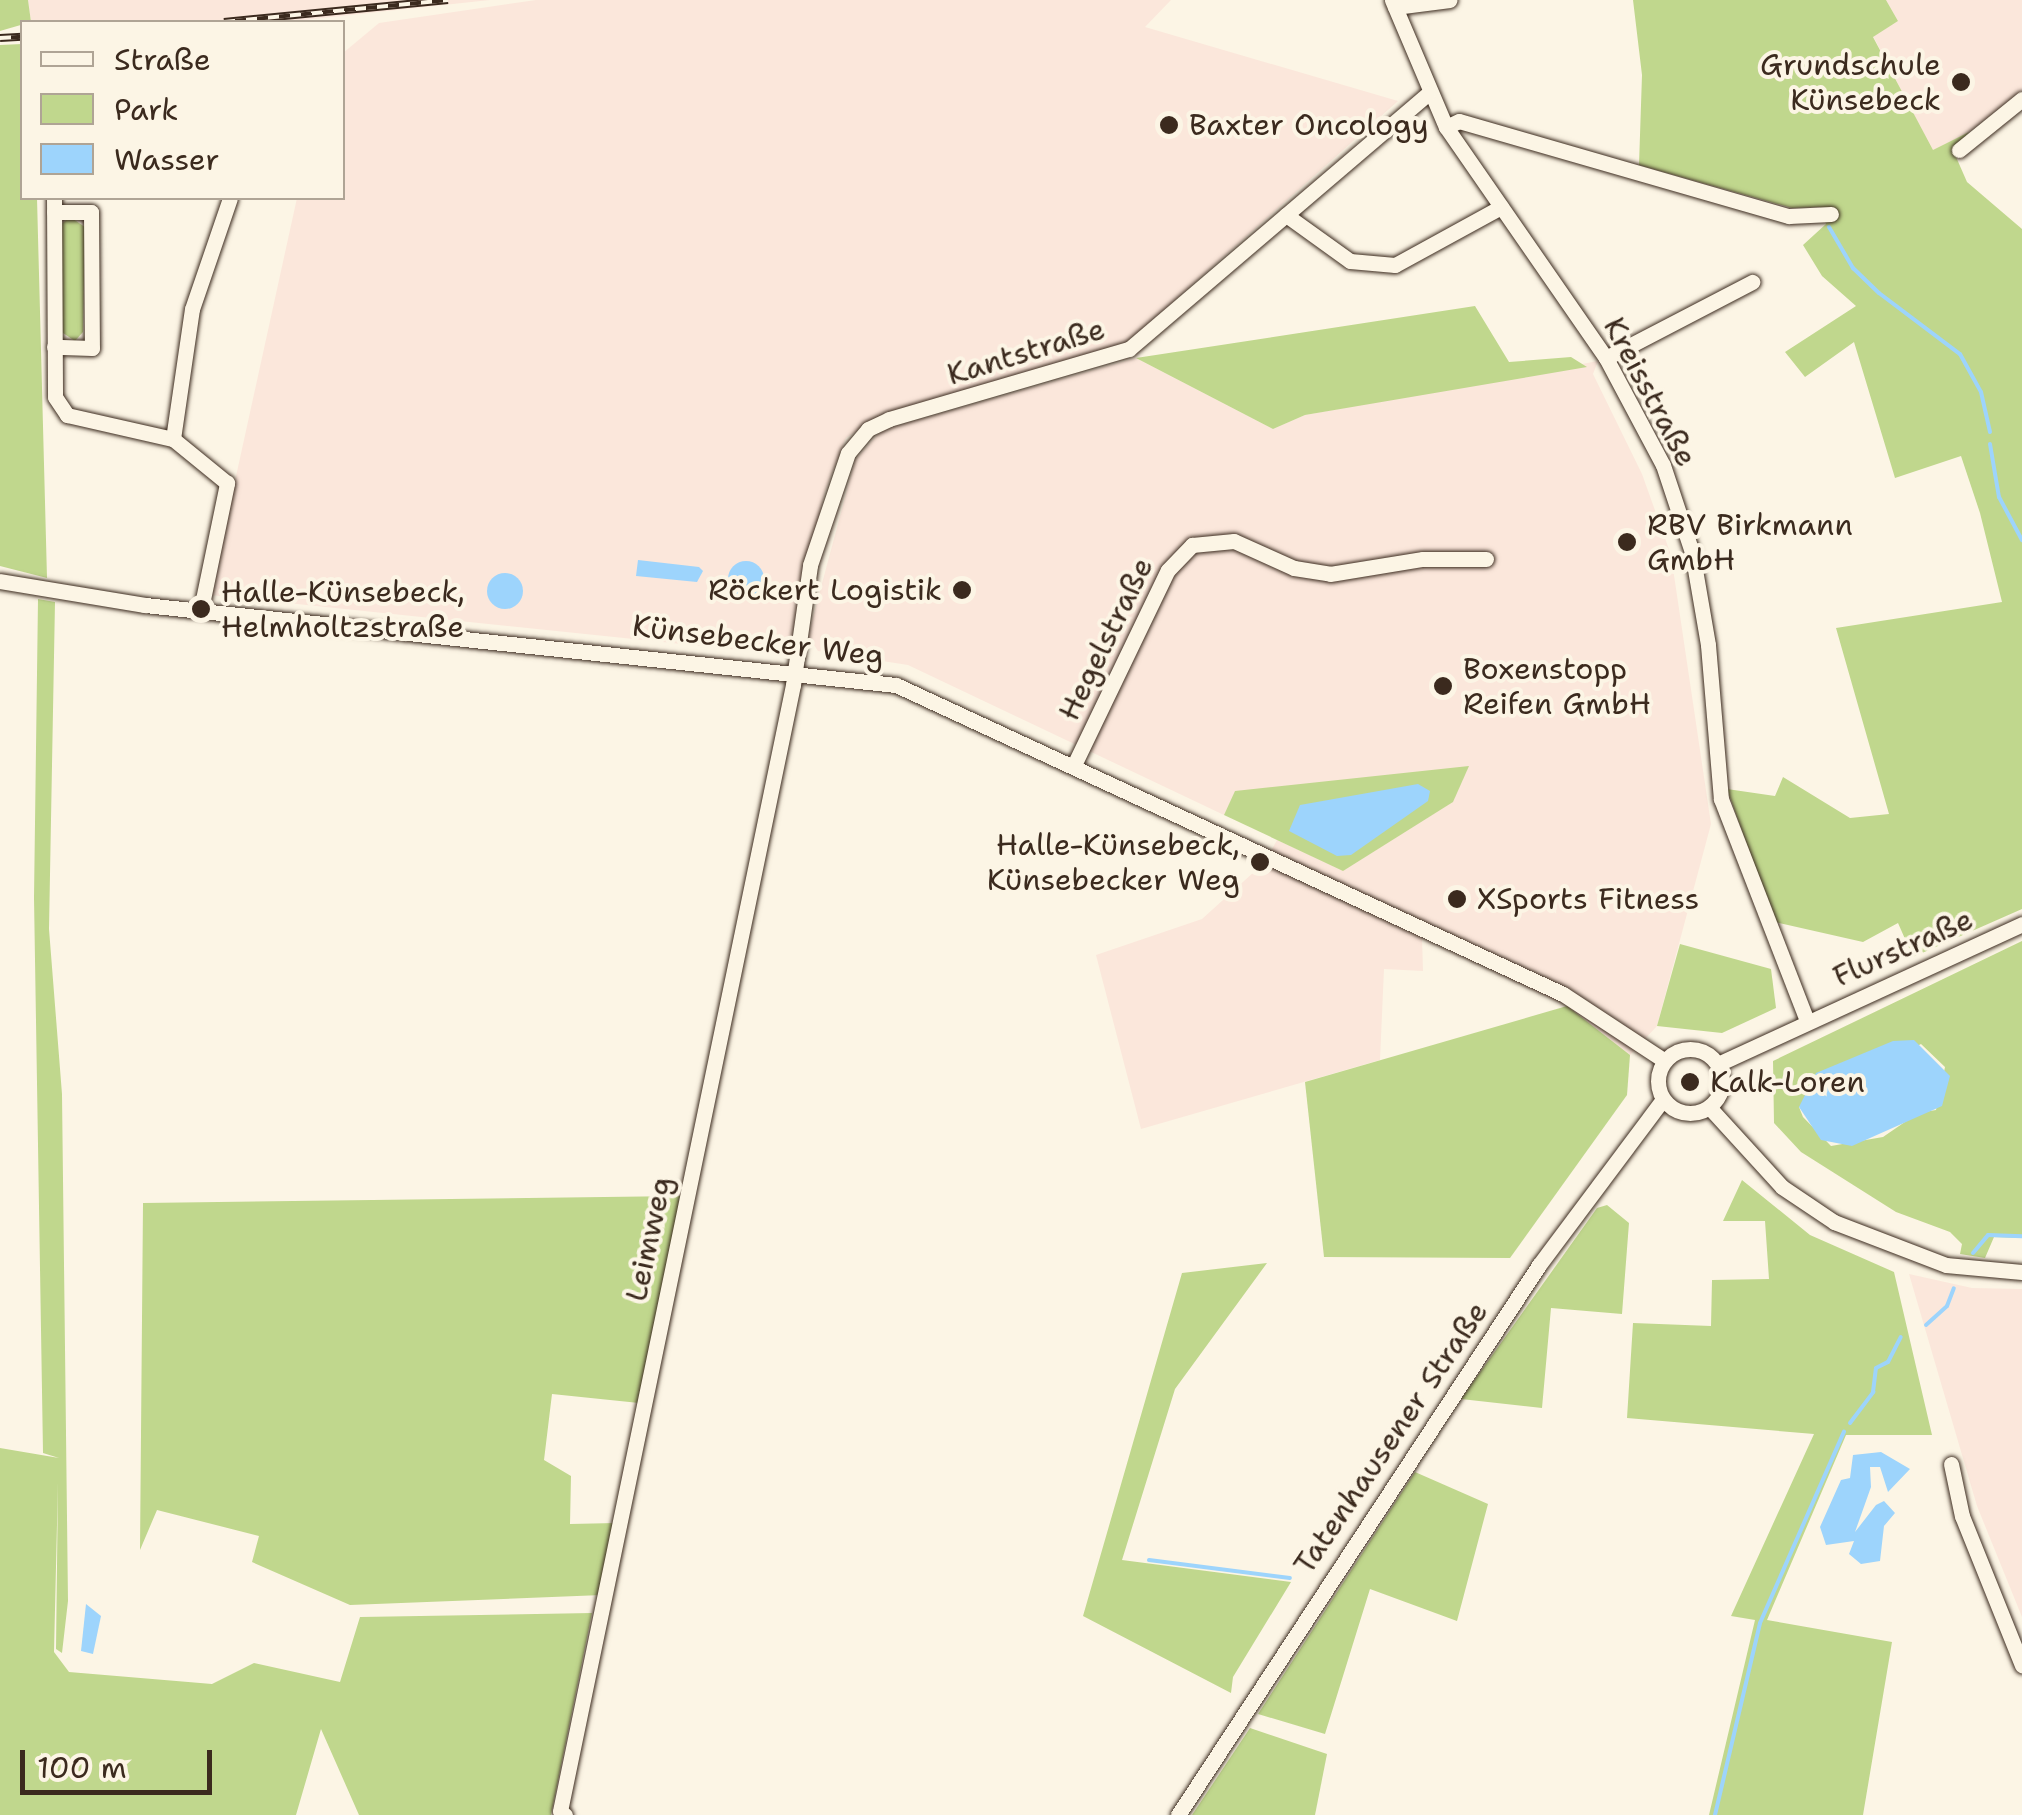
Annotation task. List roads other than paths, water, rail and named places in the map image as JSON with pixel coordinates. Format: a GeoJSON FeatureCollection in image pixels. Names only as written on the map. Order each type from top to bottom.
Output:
{"type":"FeatureCollection","features":[{"type":"Feature","properties":{"kind":"street"},"geometry":{"type":"LineString","coordinates":[[1393,4],[1450,0]]}},
{"type":"Feature","properties":{"kind":"street","name":"Kreisstraße"},"geometry":{"type":"LineString","coordinates":[[1393,4],[1428,94],[1446,127],[1606,358],[1663,465],[1692,552],[1721,800],[1807,1022]]}},
{"type":"Feature","properties":{"kind":"street","name":"Kantstraße"},"geometry":{"type":"LineString","coordinates":[[794,673],[810,564],[830,490],[856,440],[888,420],[1118,355],[1428,94]]}},
{"type":"Feature","properties":{"kind":"street"},"geometry":{"type":"LineString","coordinates":[[1960,150],[2022,99]]}},
{"type":"Feature","properties":{"kind":"street"},"geometry":{"type":"LineString","coordinates":[[1446,127],[1459,121],[1788,216],[1832,214]]}},
{"type":"Feature","properties":{"kind":"street"},"geometry":{"type":"LineString","coordinates":[[173,439],[192,310],[229,200]]}},
{"type":"Feature","properties":{"kind":"street"},"geometry":{"type":"LineString","coordinates":[[54,347],[92,348],[91,212],[54,205],[54,347],[55,397],[67,415],[173,439],[227,483],[201,609]]}},
{"type":"Feature","properties":{"kind":"street"},"geometry":{"type":"LineString","coordinates":[[1286,216],[1350,261],[1396,265],[1501,206]]}},
{"type":"Feature","properties":{"kind":"street"},"geometry":{"type":"LineString","coordinates":[[1606,358],[1752,282]]}},
{"type":"Feature","properties":{"kind":"street","name":"Hegelstraße"},"geometry":{"type":"LineString","coordinates":[[1074,765],[1168,570],[1192,544],[1234,541],[1294,568],[1330,574],[1423,560],[1486,559]]}},
{"type":"Feature","properties":{"kind":"street","name":"Künsebecker Weg"},"geometry":{"type":"LineString","coordinates":[[0,581],[201,609],[896,685],[1563,994],[1665,1061]]}},
{"type":"Feature","properties":{"kind":"street","name":"Leimweg"},"geometry":{"type":"LineString","coordinates":[[566,1815],[560,1811],[794,673]]}},
{"type":"Feature","properties":{"kind":"street","name":"Flurstraße"},"geometry":{"type":"LineString","coordinates":[[1807,1022],[2022,924]]}},
{"type":"Feature","properties":{"kind":"street"},"geometry":{"type":"LineString","coordinates":[[1718,1064],[1807,1022]]}},
{"type":"Feature","properties":{"kind":"street"},"geometry":{"type":"LineString","coordinates":[[1691,1049],[1718,1064],[1722,1082],[1710,1107],[1690,1114],[1663,1099],[1658,1081],[1665,1061],[1691,1049]]}},
{"type":"Feature","properties":{"kind":"street","name":"Tatenhausener Straße"},"geometry":{"type":"LineString","coordinates":[[1178,1815],[1538,1265],[1663,1099]]}},
{"type":"Feature","properties":{"kind":"street"},"geometry":{"type":"LineString","coordinates":[[1710,1107],[1782,1187],[1834,1222],[1930,1260],[2022,1272]]}},
{"type":"Feature","properties":{"kind":"street"},"geometry":{"type":"LineString","coordinates":[[1951,1464],[1962,1516],[2022,1665]]}},
{"type":"Feature","properties":{"kind":"water"},"geometry":{"type":"Polygon","coordinates":[[[638,560],[699,567],[703,571],[697,582],[636,576],[638,560]]]}},
{"type":"Feature","properties":{"kind":"water"},"geometry":{"type":"Polygon","coordinates":[[[746,561],[759,566],[764,579],[759,592],[746,597],[733,592],[728,579],[733,566],[746,561]]]}},
{"type":"Feature","properties":{"kind":"water"},"geometry":{"type":"Polygon","coordinates":[[[505,573],[518,578],[523,591],[518,604],[505,609],[492,604],[487,591],[492,578],[505,573]]]}},
{"type":"Feature","properties":{"kind":"water"},"geometry":{"type":"Polygon","coordinates":[[[1418,784],[1430,791],[1428,801],[1351,855],[1337,856],[1289,831],[1300,805],[1418,784]]]}},
{"type":"Feature","properties":{"kind":"water"},"geometry":{"type":"Polygon","coordinates":[[[1914,1040],[1950,1076],[1942,1106],[1852,1146],[1821,1140],[1799,1107],[1816,1073],[1893,1041],[1914,1040]]]}},
{"type":"Feature","properties":{"kind":"water"},"geometry":{"type":"Polygon","coordinates":[[[1881,1452],[1910,1469],[1888,1492],[1880,1467],[1870,1467],[1871,1487],[1855,1532],[1876,1505],[1884,1501],[1895,1513],[1884,1526],[1880,1561],[1861,1564],[1849,1554],[1854,1541],[1826,1545],[1820,1527],[1841,1480],[1850,1478],[1853,1455],[1881,1452]]]}},
{"type":"Feature","properties":{"kind":"water"},"geometry":{"type":"Polygon","coordinates":[[[86,1604],[101,1616],[93,1654],[81,1651],[86,1604]]]}},
{"type":"Feature","properties":{"kind":"waterway"},"geometry":{"type":"LineString","coordinates":[[1829,227],[1853,268],[1879,293],[1960,354],[1981,392],[1990,432]]}},
{"type":"Feature","properties":{"kind":"waterway"},"geometry":{"type":"LineString","coordinates":[[1990,444],[1999,497],[2022,540]]}},
{"type":"Feature","properties":{"kind":"waterway"},"geometry":{"type":"LineString","coordinates":[[1973,1253],[1988,1235],[2022,1236]]}},
{"type":"Feature","properties":{"kind":"waterway"},"geometry":{"type":"LineString","coordinates":[[1926,1325],[1947,1306],[1954,1288]]}},
{"type":"Feature","properties":{"kind":"waterway"},"geometry":{"type":"LineString","coordinates":[[1850,1423],[1873,1392],[1876,1368],[1888,1362],[1901,1337]]}},
{"type":"Feature","properties":{"kind":"waterway"},"geometry":{"type":"LineString","coordinates":[[1715,1815],[1760,1623],[1844,1432]]}},
{"type":"Feature","properties":{"kind":"waterway"},"geometry":{"type":"LineString","coordinates":[[1149,1560],[1290,1578]]}},
{"type":"Feature","properties":{"kind":"railway"},"geometry":{"type":"LineString","coordinates":[[244,20],[448,0]]}},
{"type":"Feature","properties":{"kind":"railway"},"geometry":{"type":"LineString","coordinates":[[0,38],[20,37]]}},
{"type":"Feature","properties":{"kind":"place","name":"Grundschule Künsebeck"},"geometry":{"type":"Point","coordinates":[1961,82]}},
{"type":"Feature","properties":{"kind":"place","name":"Baxter Oncology"},"geometry":{"type":"Point","coordinates":[1169,125]}},
{"type":"Feature","properties":{"kind":"place","name":"RBV Birkmann GmbH"},"geometry":{"type":"Point","coordinates":[1627,542]}},
{"type":"Feature","properties":{"kind":"place","name":"Röckert Logistik"},"geometry":{"type":"Point","coordinates":[962,590]}},
{"type":"Feature","properties":{"kind":"place","name":"Halle-Künsebeck, Helmholtzstraße"},"geometry":{"type":"Point","coordinates":[201,609]}},
{"type":"Feature","properties":{"kind":"place","name":"Boxenstopp Reifen GmbH"},"geometry":{"type":"Point","coordinates":[1443,686]}},
{"type":"Feature","properties":{"kind":"place","name":"Halle-Künsebeck, Künsebecker Weg"},"geometry":{"type":"Point","coordinates":[1260,862]}},
{"type":"Feature","properties":{"kind":"place","name":"XSports Fitness"},"geometry":{"type":"Point","coordinates":[1457,899]}},
{"type":"Feature","properties":{"kind":"place","name":"Kalk-Loren"},"geometry":{"type":"Point","coordinates":[1690,1082]}}]}
